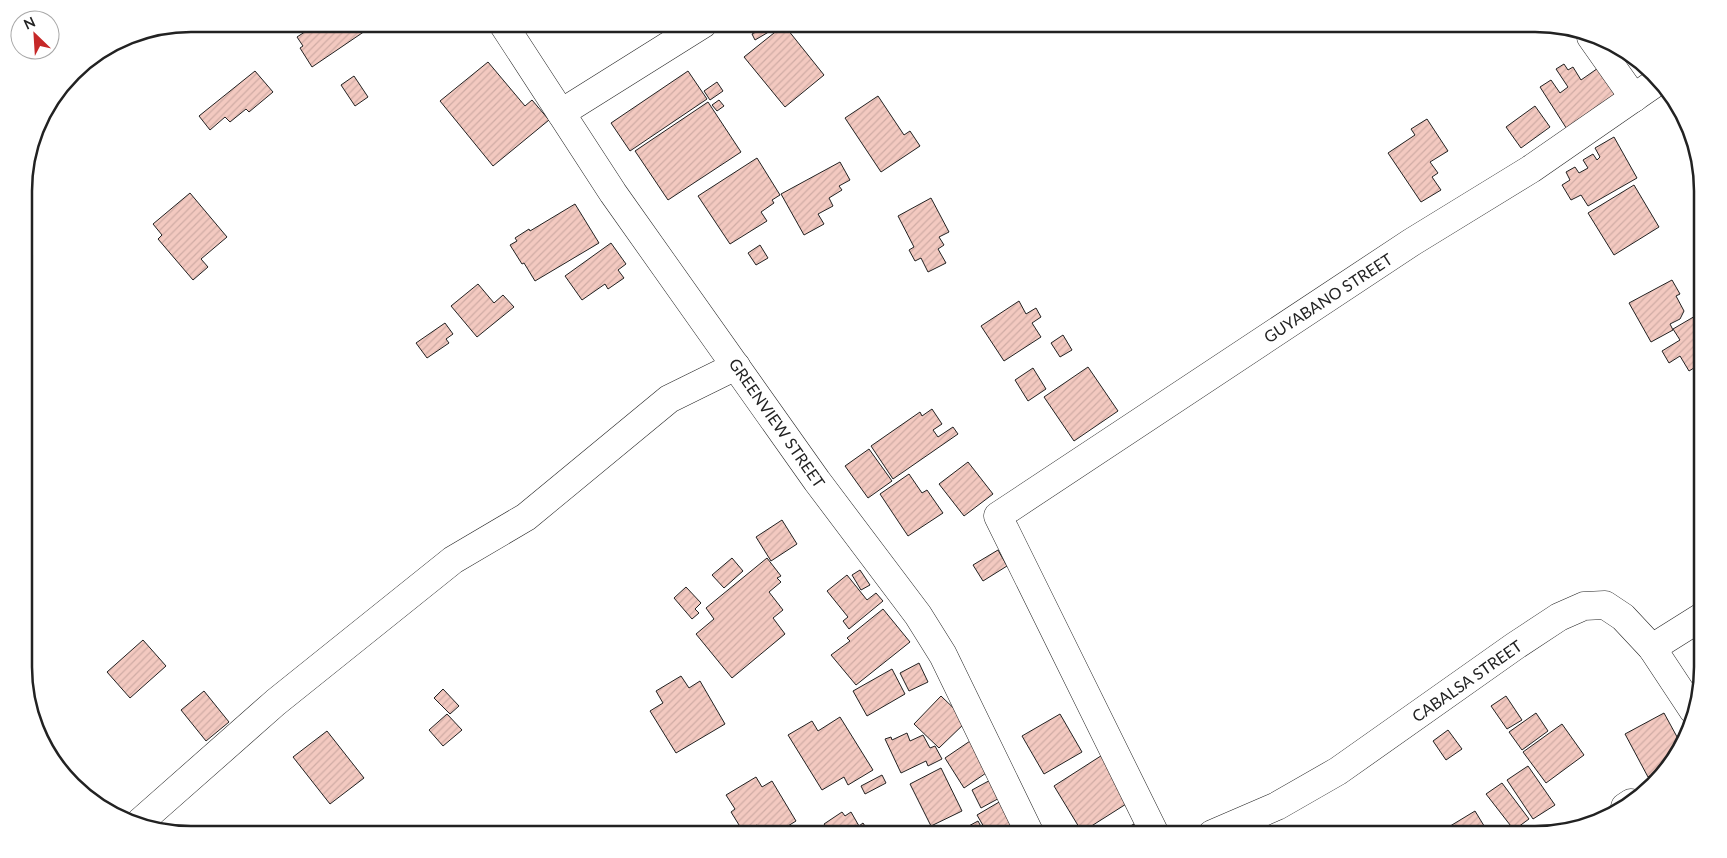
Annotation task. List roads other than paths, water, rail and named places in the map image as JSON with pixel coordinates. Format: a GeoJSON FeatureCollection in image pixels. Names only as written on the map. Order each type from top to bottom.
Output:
{"type":"FeatureCollection","features":[{"type":"Feature","properties":{"kind":"street","name":"GREENVIEW STREET"},"geometry":{"type":"LineString","coordinates":[[508,32],[613,193],[817,481],[918,615],[943,655],[1026,825]]}},
{"type":"Feature","properties":{"kind":"street"},"geometry":{"type":"LineString","coordinates":[[561,113],[689,32]]}},
{"type":"Feature","properties":{"kind":"street"},"geometry":{"type":"LineString","coordinates":[[1597,45],[1634,98]]}},
{"type":"Feature","properties":{"kind":"street","name":"GUYABANO STREET"},"geometry":{"type":"LineString","coordinates":[[1151,825],[998,516],[1412,242],[1531,168],[1653,85]]}},
{"type":"Feature","properties":{"kind":"street"},"geometry":{"type":"LineString","coordinates":[[144,818],[276,702],[453,560],[526,517],[669,399],[736,366]]}},
{"type":"Feature","properties":{"kind":"street","name":"CABALSA STREET"},"geometry":{"type":"LineString","coordinates":[[1232,825],[1277,806],[1338,771],[1516,646],[1560,617],[1584,606],[1605,606],[1623,617],[1652,648],[1690,705]]}},
{"type":"Feature","properties":{"kind":"street"},"geometry":{"type":"LineString","coordinates":[[1652,648],[1694,622]]}}]}
